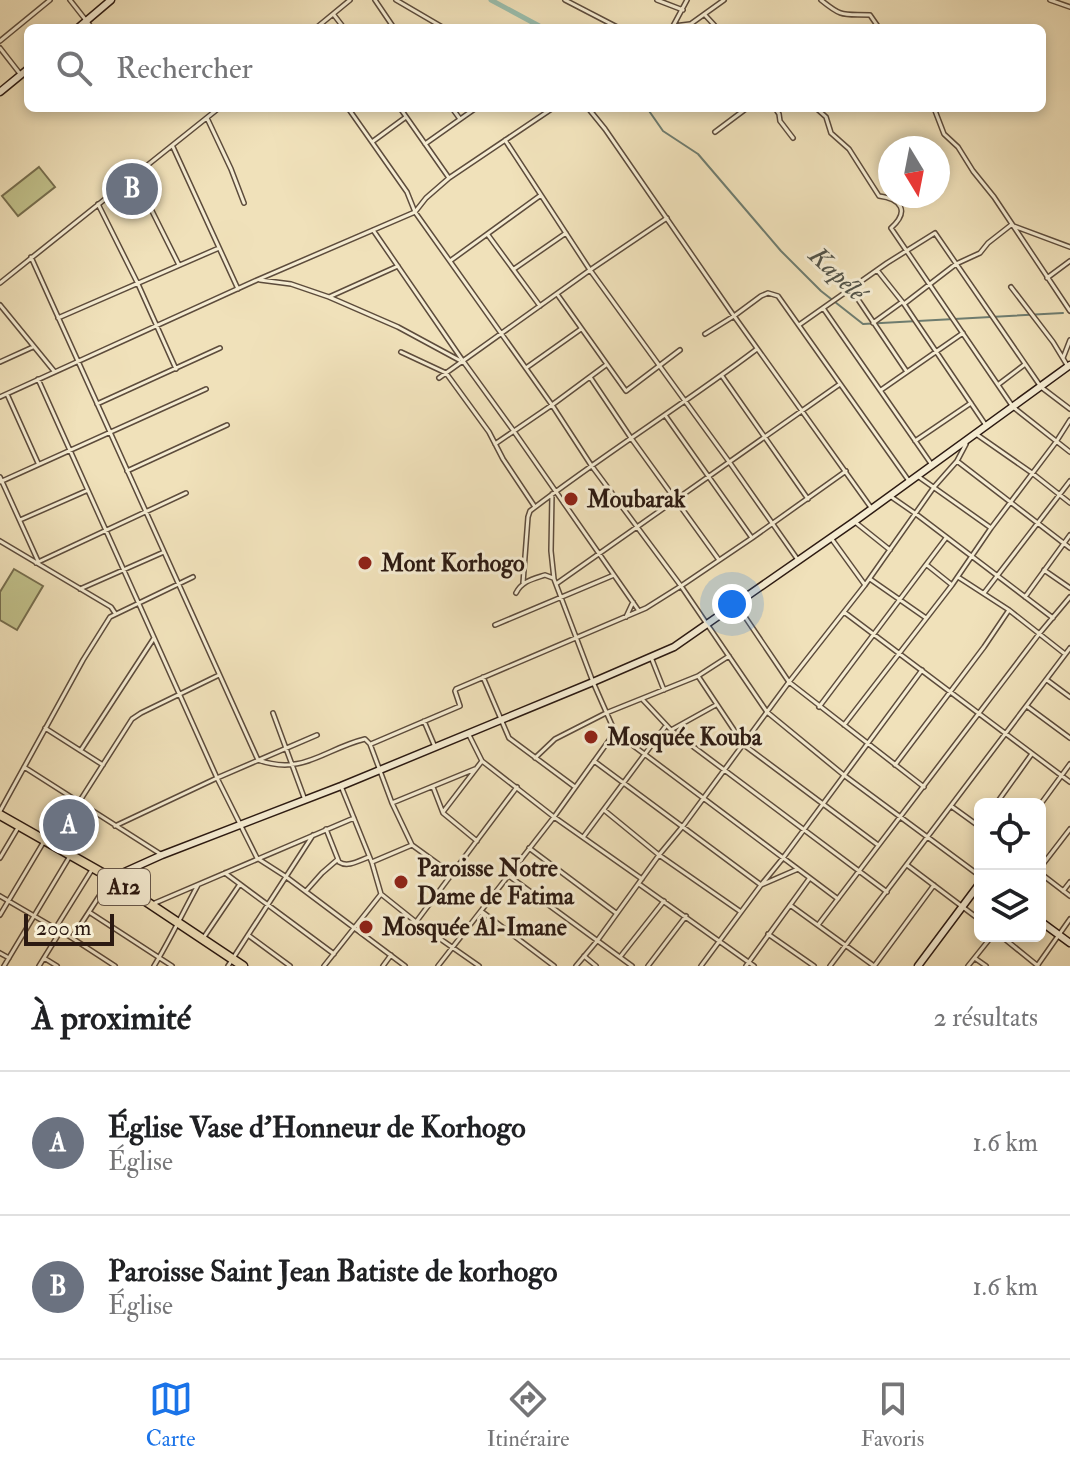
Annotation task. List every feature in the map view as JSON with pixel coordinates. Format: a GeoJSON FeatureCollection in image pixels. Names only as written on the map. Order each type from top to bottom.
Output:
{"type":"FeatureCollection","features":[{"type":"Feature","properties":{"kind":"main road","name":"A12"},"geometry":{"type":"LineString","coordinates":[[0,813],[111,878],[203,940],[230,963],[243,966]]}},
{"type":"Feature","properties":{"kind":"street"},"geometry":{"type":"LineString","coordinates":[[0,41],[50,0]]}},
{"type":"Feature","properties":{"kind":"street"},"geometry":{"type":"LineString","coordinates":[[70,0],[89,24]]}},
{"type":"Feature","properties":{"kind":"street"},"geometry":{"type":"LineString","coordinates":[[83,24],[111,0]]}},
{"type":"Feature","properties":{"kind":"street"},"geometry":{"type":"LineString","coordinates":[[321,24],[350,0]]}},
{"type":"Feature","properties":{"kind":"street"},"geometry":{"type":"LineString","coordinates":[[375,0],[391,24]]}},
{"type":"Feature","properties":{"kind":"street"},"geometry":{"type":"LineString","coordinates":[[396,0],[437,24]]}},
{"type":"Feature","properties":{"kind":"street"},"geometry":{"type":"LineString","coordinates":[[565,0],[611,24]]}},
{"type":"Feature","properties":{"kind":"street"},"geometry":{"type":"LineString","coordinates":[[657,0],[683,10]]}},
{"type":"Feature","properties":{"kind":"street"},"geometry":{"type":"LineString","coordinates":[[674,24],[687,0]]}},
{"type":"Feature","properties":{"kind":"street"},"geometry":{"type":"LineString","coordinates":[[688,24],[724,0]]}},
{"type":"Feature","properties":{"kind":"street"},"geometry":{"type":"LineString","coordinates":[[821,0],[833,12],[852,16],[870,15],[876,24]]}},
{"type":"Feature","properties":{"kind":"street"},"geometry":{"type":"LineString","coordinates":[[1050,0],[1070,7]]}},
{"type":"Feature","properties":{"kind":"street"},"geometry":{"type":"LineString","coordinates":[[333,14],[341,24]]}},
{"type":"Feature","properties":{"kind":"street"},"geometry":{"type":"LineString","coordinates":[[705,15],[713,24]]}},
{"type":"Feature","properties":{"kind":"street"},"geometry":{"type":"LineString","coordinates":[[0,48],[21,75]]}},
{"type":"Feature","properties":{"kind":"street"},"geometry":{"type":"LineString","coordinates":[[0,92],[24,72]]}},
{"type":"Feature","properties":{"kind":"street"},"geometry":{"type":"LineString","coordinates":[[0,283],[214,112]]}},
{"type":"Feature","properties":{"kind":"street"},"geometry":{"type":"LineString","coordinates":[[351,112],[407,192],[415,212],[767,712],[845,776],[974,872]]}},
{"type":"Feature","properties":{"kind":"street"},"geometry":{"type":"LineString","coordinates":[[403,112],[449,178]]}},
{"type":"Feature","properties":{"kind":"street"},"geometry":{"type":"LineString","coordinates":[[455,112],[460,119]]}},
{"type":"Feature","properties":{"kind":"street"},"geometry":{"type":"LineString","coordinates":[[425,144],[470,112]]}},
{"type":"Feature","properties":{"kind":"street"},"geometry":{"type":"LineString","coordinates":[[0,397],[415,212],[449,178],[547,112]]}},
{"type":"Feature","properties":{"kind":"street"},"geometry":{"type":"LineString","coordinates":[[591,112],[872,509]]}},
{"type":"Feature","properties":{"kind":"street"},"geometry":{"type":"LineString","coordinates":[[715,132],[742,112]]}},
{"type":"Feature","properties":{"kind":"street"},"geometry":{"type":"LineString","coordinates":[[778,112],[780,121],[793,138]]}},
{"type":"Feature","properties":{"kind":"street"},"geometry":{"type":"LineString","coordinates":[[820,112],[826,117],[831,133],[849,149],[878,194]]}},
{"type":"Feature","properties":{"kind":"street"},"geometry":{"type":"LineString","coordinates":[[936,112],[944,134],[958,147],[994,197],[1070,311]]}},
{"type":"Feature","properties":{"kind":"street"},"geometry":{"type":"LineString","coordinates":[[372,142],[406,117]]}},
{"type":"Feature","properties":{"kind":"street"},"geometry":{"type":"LineString","coordinates":[[207,118],[244,203]]}},
{"type":"Feature","properties":{"kind":"street"},"geometry":{"type":"LineString","coordinates":[[505,140],[590,270],[798,560]]}},
{"type":"Feature","properties":{"kind":"street"},"geometry":{"type":"LineString","coordinates":[[173,146],[238,289]]}},
{"type":"Feature","properties":{"kind":"street"},"geometry":{"type":"LineString","coordinates":[[134,175],[179,266]]}},
{"type":"Feature","properties":{"kind":"street"},"geometry":{"type":"LineString","coordinates":[[450,261],[541,195]]}},
{"type":"Feature","properties":{"kind":"street"},"geometry":{"type":"LineString","coordinates":[[98,204],[176,369]]}},
{"type":"Feature","properties":{"kind":"street"},"geometry":{"type":"LineString","coordinates":[[901,208],[899,221],[891,228],[1013,407],[1070,452]]}},
{"type":"Feature","properties":{"kind":"street"},"geometry":{"type":"LineString","coordinates":[[439,378],[667,218]]}},
{"type":"Feature","properties":{"kind":"street"},"geometry":{"type":"LineString","coordinates":[[1011,225],[1070,247]]}},
{"type":"Feature","properties":{"kind":"street"},"geometry":{"type":"LineString","coordinates":[[873,323],[956,264],[980,253],[1011,225]]}},
{"type":"Feature","properties":{"kind":"street"},"geometry":{"type":"LineString","coordinates":[[373,230],[639,611]]}},
{"type":"Feature","properties":{"kind":"street"},"geometry":{"type":"LineString","coordinates":[[514,269],[566,233]]}},
{"type":"Feature","properties":{"kind":"street"},"geometry":{"type":"LineString","coordinates":[[799,325],[935,233],[1041,387],[1070,409]]}},
{"type":"Feature","properties":{"kind":"street"},"geometry":{"type":"LineString","coordinates":[[487,234],[540,306]]}},
{"type":"Feature","properties":{"kind":"street"},"geometry":{"type":"LineString","coordinates":[[58,318],[219,248]]}},
{"type":"Feature","properties":{"kind":"street"},"geometry":{"type":"LineString","coordinates":[[31,257],[258,760],[277,766],[293,766],[365,739],[370,744],[412,845],[452,874]]}},
{"type":"Feature","properties":{"kind":"street"},"geometry":{"type":"LineString","coordinates":[[1047,278],[1070,261]]}},
{"type":"Feature","properties":{"kind":"street"},"geometry":{"type":"LineString","coordinates":[[329,297],[398,266]]}},
{"type":"Feature","properties":{"kind":"street"},"geometry":{"type":"LineString","coordinates":[[877,270],[903,303],[986,426]]}},
{"type":"Feature","properties":{"kind":"street"},"geometry":{"type":"LineString","coordinates":[[257,280],[291,284],[329,297],[398,327],[463,361]]}},
{"type":"Feature","properties":{"kind":"street"},"geometry":{"type":"LineString","coordinates":[[72,938],[111,878],[501,720],[685,641],[1069,367],[1011,287]]}},
{"type":"Feature","properties":{"kind":"street"},"geometry":{"type":"LineString","coordinates":[[851,289],[907,372]]}},
{"type":"Feature","properties":{"kind":"street"},"geometry":{"type":"LineString","coordinates":[[705,334],[761,296],[768,293],[778,296],[909,481]]}},
{"type":"Feature","properties":{"kind":"street"},"geometry":{"type":"LineString","coordinates":[[557,294],[626,391],[680,350]]}},
{"type":"Feature","properties":{"kind":"street"},"geometry":{"type":"LineString","coordinates":[[1062,300],[1070,295]]}},
{"type":"Feature","properties":{"kind":"street"},"geometry":{"type":"LineString","coordinates":[[0,305],[54,371]]}},
{"type":"Feature","properties":{"kind":"street"},"geometry":{"type":"LineString","coordinates":[[823,308],[932,465]]}},
{"type":"Feature","properties":{"kind":"street"},"geometry":{"type":"LineString","coordinates":[[526,368],[581,329]]}},
{"type":"Feature","properties":{"kind":"street"},"geometry":{"type":"LineString","coordinates":[[880,391],[963,333]]}},
{"type":"Feature","properties":{"kind":"street"},"geometry":{"type":"LineString","coordinates":[[1063,358],[1070,340]]}},
{"type":"Feature","properties":{"kind":"street"},"geometry":{"type":"LineString","coordinates":[[1,359],[33,346]]}},
{"type":"Feature","properties":{"kind":"street"},"geometry":{"type":"LineString","coordinates":[[97,404],[220,348]]}},
{"type":"Feature","properties":{"kind":"street"},"geometry":{"type":"LineString","coordinates":[[516,593],[523,583],[530,511],[758,348]]}},
{"type":"Feature","properties":{"kind":"street"},"geometry":{"type":"LineString","coordinates":[[401,352],[446,373],[489,432],[535,507]]}},
{"type":"Feature","properties":{"kind":"street"},"geometry":{"type":"LineString","coordinates":[[999,384],[1026,364]]}},
{"type":"Feature","properties":{"kind":"street"},"geometry":{"type":"LineString","coordinates":[[495,444],[606,365]]}},
{"type":"Feature","properties":{"kind":"street"},"geometry":{"type":"LineString","coordinates":[[722,376],[808,499]]}},
{"type":"Feature","properties":{"kind":"street"},"geometry":{"type":"LineString","coordinates":[[590,377],[719,560]]}},
{"type":"Feature","properties":{"kind":"street"},"geometry":{"type":"LineString","coordinates":[[38,379],[217,778],[257,858],[405,966]]}},
{"type":"Feature","properties":{"kind":"street"},"geometry":{"type":"LineString","coordinates":[[556,584],[840,384]]}},
{"type":"Feature","properties":{"kind":"street"},"geometry":{"type":"LineString","coordinates":[[37,562],[1,480],[206,389]]}},
{"type":"Feature","properties":{"kind":"street"},"geometry":{"type":"LineString","coordinates":[[7,394],[39,464]]}},
{"type":"Feature","properties":{"kind":"street"},"geometry":{"type":"LineString","coordinates":[[915,441],[971,403]]}},
{"type":"Feature","properties":{"kind":"street"},"geometry":{"type":"LineString","coordinates":[[665,415],[752,538]]}},
{"type":"Feature","properties":{"kind":"street"},"geometry":{"type":"LineString","coordinates":[[844,725],[952,585],[1070,420]]}},
{"type":"Feature","properties":{"kind":"street"},"geometry":{"type":"LineString","coordinates":[[127,471],[227,425]]}},
{"type":"Feature","properties":{"kind":"street"},"geometry":{"type":"LineString","coordinates":[[976,434],[1070,503]]}},
{"type":"Feature","properties":{"kind":"street"},"geometry":{"type":"LineString","coordinates":[[576,966],[870,579],[934,487],[957,461],[969,439]]}},
{"type":"Feature","properties":{"kind":"street"},"geometry":{"type":"LineString","coordinates":[[957,461],[1070,548]]}},
{"type":"Feature","properties":{"kind":"street"},"geometry":{"type":"LineString","coordinates":[[370,744],[460,706],[455,690],[639,611],[752,538],[846,471]]}},
{"type":"Feature","properties":{"kind":"street"},"geometry":{"type":"LineString","coordinates":[[918,475],[991,528]]}},
{"type":"Feature","properties":{"kind":"street"},"geometry":{"type":"LineString","coordinates":[[984,593],[1070,481]]}},
{"type":"Feature","properties":{"kind":"street"},"geometry":{"type":"LineString","coordinates":[[20,520],[87,490]]}},
{"type":"Feature","properties":{"kind":"street"},"geometry":{"type":"LineString","coordinates":[[554,492],[551,551],[554,579],[615,732],[838,899]]}},
{"type":"Feature","properties":{"kind":"street"},"geometry":{"type":"LineString","coordinates":[[37,562],[186,493]]}},
{"type":"Feature","properties":{"kind":"street"},"geometry":{"type":"LineString","coordinates":[[890,496],[1053,618]]}},
{"type":"Feature","properties":{"kind":"street"},"geometry":{"type":"LineString","coordinates":[[855,521],[890,550]]}},
{"type":"Feature","properties":{"kind":"street"},"geometry":{"type":"LineString","coordinates":[[1025,597],[1070,535]]}},
{"type":"Feature","properties":{"kind":"street"},"geometry":{"type":"LineString","coordinates":[[831,538],[865,585]]}},
{"type":"Feature","properties":{"kind":"street"},"geometry":{"type":"LineString","coordinates":[[819,707],[946,538]]}},
{"type":"Feature","properties":{"kind":"street"},"geometry":{"type":"LineString","coordinates":[[0,541],[111,607],[115,613]]}},
{"type":"Feature","properties":{"kind":"street"},"geometry":{"type":"LineString","coordinates":[[80,589],[164,552]]}},
{"type":"Feature","properties":{"kind":"street"},"geometry":{"type":"LineString","coordinates":[[926,564],[952,585]]}},
{"type":"Feature","properties":{"kind":"street"},"geometry":{"type":"LineString","coordinates":[[1044,570],[1070,588]]}},
{"type":"Feature","properties":{"kind":"street"},"geometry":{"type":"LineString","coordinates":[[523,583],[545,575],[554,579]]}},
{"type":"Feature","properties":{"kind":"street"},"geometry":{"type":"LineString","coordinates":[[495,625],[615,575]]}},
{"type":"Feature","properties":{"kind":"street"},"geometry":{"type":"LineString","coordinates":[[958,576],[1009,610],[1065,654]]}},
{"type":"Feature","properties":{"kind":"street"},"geometry":{"type":"LineString","coordinates":[[0,813],[106,621],[115,613],[193,577]]}},
{"type":"Feature","properties":{"kind":"street"},"geometry":{"type":"LineString","coordinates":[[870,579],[926,618]]}},
{"type":"Feature","properties":{"kind":"street"},"geometry":{"type":"LineString","coordinates":[[818,925],[1070,597]]}},
{"type":"Feature","properties":{"kind":"street"},"geometry":{"type":"LineString","coordinates":[[626,617],[633,602]]}},
{"type":"Feature","properties":{"kind":"street"},"geometry":{"type":"LineString","coordinates":[[735,603],[789,682],[924,787]]}},
{"type":"Feature","properties":{"kind":"street"},"geometry":{"type":"LineString","coordinates":[[895,765],[1009,610]]}},
{"type":"Feature","properties":{"kind":"street"},"geometry":{"type":"LineString","coordinates":[[844,612],[1070,782]]}},
{"type":"Feature","properties":{"kind":"street"},"geometry":{"type":"LineString","coordinates":[[81,750],[154,638]]}},
{"type":"Feature","properties":{"kind":"street"},"geometry":{"type":"LineString","coordinates":[[830,966],[1070,648]]}},
{"type":"Feature","properties":{"kind":"street"},"geometry":{"type":"LineString","coordinates":[[535,758],[555,739],[606,713],[698,676],[729,656]]}},
{"type":"Feature","properties":{"kind":"street"},"geometry":{"type":"LineString","coordinates":[[651,657],[664,690]]}},
{"type":"Feature","properties":{"kind":"street"},"geometry":{"type":"LineString","coordinates":[[701,966],[922,670]]}},
{"type":"Feature","properties":{"kind":"street"},"geometry":{"type":"LineString","coordinates":[[0,915],[132,719],[219,675]]}},
{"type":"Feature","properties":{"kind":"street"},"geometry":{"type":"LineString","coordinates":[[698,676],[744,745],[878,845]]}},
{"type":"Feature","properties":{"kind":"street"},"geometry":{"type":"LineString","coordinates":[[483,677],[509,738],[575,788]]}},
{"type":"Feature","properties":{"kind":"street"},"geometry":{"type":"LineString","coordinates":[[1047,680],[1070,697]]}},
{"type":"Feature","properties":{"kind":"street"},"geometry":{"type":"LineString","coordinates":[[642,699],[671,730],[887,892]]}},
{"type":"Feature","properties":{"kind":"street"},"geometry":{"type":"LineString","coordinates":[[671,730],[717,704]]}},
{"type":"Feature","properties":{"kind":"street"},"geometry":{"type":"LineString","coordinates":[[1027,706],[1070,738]]}},
{"type":"Feature","properties":{"kind":"street"},"geometry":{"type":"LineString","coordinates":[[273,713],[305,800]]}},
{"type":"Feature","properties":{"kind":"street"},"geometry":{"type":"LineString","coordinates":[[424,721],[435,747]]}},
{"type":"Feature","properties":{"kind":"street"},"geometry":{"type":"LineString","coordinates":[[584,836],[666,726]]}},
{"type":"Feature","properties":{"kind":"street"},"geometry":{"type":"LineString","coordinates":[[45,728],[103,766]]}},
{"type":"Feature","properties":{"kind":"street"},"geometry":{"type":"LineString","coordinates":[[438,966],[554,817],[615,732]]}},
{"type":"Feature","properties":{"kind":"street"},"geometry":{"type":"LineString","coordinates":[[468,733],[482,761],[642,879]]}},
{"type":"Feature","properties":{"kind":"street"},"geometry":{"type":"LineString","coordinates":[[115,826],[317,735]]}},
{"type":"Feature","properties":{"kind":"street"},"geometry":{"type":"LineString","coordinates":[[1000,798],[1032,754]]}},
{"type":"Feature","properties":{"kind":"street"},"geometry":{"type":"LineString","coordinates":[[443,813],[482,761]]}},
{"type":"Feature","properties":{"kind":"street"},"geometry":{"type":"LineString","coordinates":[[594,761],[761,885]]}},
{"type":"Feature","properties":{"kind":"street"},"geometry":{"type":"LineString","coordinates":[[1045,798],[1070,764]]}},
{"type":"Feature","properties":{"kind":"street"},"geometry":{"type":"LineString","coordinates":[[24,767],[162,855]]}},
{"type":"Feature","properties":{"kind":"street"},"geometry":{"type":"LineString","coordinates":[[392,803],[475,769]]}},
{"type":"Feature","properties":{"kind":"street"},"geometry":{"type":"LineString","coordinates":[[341,786],[381,894],[479,966]]}},
{"type":"Feature","properties":{"kind":"street"},"geometry":{"type":"LineString","coordinates":[[432,786],[443,813],[477,841]]}},
{"type":"Feature","properties":{"kind":"street"},"geometry":{"type":"LineString","coordinates":[[416,922],[517,787]]}},
{"type":"Feature","properties":{"kind":"street"},"geometry":{"type":"LineString","coordinates":[[951,806],[974,822]]}},
{"type":"Feature","properties":{"kind":"street"},"geometry":{"type":"LineString","coordinates":[[604,810],[659,855],[741,912]]}},
{"type":"Feature","properties":{"kind":"street"},"geometry":{"type":"LineString","coordinates":[[150,905],[354,818]]}},
{"type":"Feature","properties":{"kind":"street"},"geometry":{"type":"LineString","coordinates":[[0,858],[19,826]]}},
{"type":"Feature","properties":{"kind":"street"},"geometry":{"type":"LineString","coordinates":[[326,829],[338,859],[345,865],[369,857]]}},
{"type":"Feature","properties":{"kind":"street"},"geometry":{"type":"LineString","coordinates":[[1041,870],[1070,829]]}},
{"type":"Feature","properties":{"kind":"street"},"geometry":{"type":"LineString","coordinates":[[230,963],[313,835]]}},
{"type":"Feature","properties":{"kind":"street"},"geometry":{"type":"LineString","coordinates":[[372,863],[412,845]]}},
{"type":"Feature","properties":{"kind":"street"},"geometry":{"type":"LineString","coordinates":[[529,848],[617,914]]}},
{"type":"Feature","properties":{"kind":"street"},"geometry":{"type":"LineString","coordinates":[[4,966],[70,855]]}},
{"type":"Feature","properties":{"kind":"street"},"geometry":{"type":"LineString","coordinates":[[306,891],[338,859]]}},
{"type":"Feature","properties":{"kind":"street"},"geometry":{"type":"LineString","coordinates":[[907,865],[974,915]]}},
{"type":"Feature","properties":{"kind":"street"},"geometry":{"type":"LineString","coordinates":[[55,929],[93,868]]}},
{"type":"Feature","properties":{"kind":"street"},"geometry":{"type":"LineString","coordinates":[[761,885],[798,869]]}},
{"type":"Feature","properties":{"kind":"street"},"geometry":{"type":"LineString","coordinates":[[225,873],[334,954]]}},
{"type":"Feature","properties":{"kind":"street"},"geometry":{"type":"LineString","coordinates":[[508,875],[632,966]]}},
{"type":"Feature","properties":{"kind":"street"},"geometry":{"type":"LineString","coordinates":[[1046,876],[1070,896]]}},
{"type":"Feature","properties":{"kind":"street"},"geometry":{"type":"LineString","coordinates":[[746,966],[810,878]]}},
{"type":"Feature","properties":{"kind":"street"},"geometry":{"type":"LineString","coordinates":[[1063,891],[1070,882]]}},
{"type":"Feature","properties":{"kind":"street"},"geometry":{"type":"LineString","coordinates":[[154,966],[198,884]]}},
{"type":"Feature","properties":{"kind":"street"},"geometry":{"type":"LineString","coordinates":[[203,940],[240,884]]}},
{"type":"Feature","properties":{"kind":"street"},"geometry":{"type":"LineString","coordinates":[[639,884],[754,966]]}},
{"type":"Feature","properties":{"kind":"street"},"geometry":{"type":"LineString","coordinates":[[789,904],[874,966],[934,885]]}},
{"type":"Feature","properties":{"kind":"street"},"geometry":{"type":"LineString","coordinates":[[918,966],[974,891]]}},
{"type":"Feature","properties":{"kind":"street"},"geometry":{"type":"LineString","coordinates":[[324,966],[381,894]]}},
{"type":"Feature","properties":{"kind":"street"},"geometry":{"type":"LineString","coordinates":[[0,896],[115,966]]}},
{"type":"Feature","properties":{"kind":"street"},"geometry":{"type":"LineString","coordinates":[[620,957],[664,901]]}},
{"type":"Feature","properties":{"kind":"street"},"geometry":{"type":"LineString","coordinates":[[481,911],[554,966]]}},
{"type":"Feature","properties":{"kind":"street"},"geometry":{"type":"LineString","coordinates":[[89,912],[172,966]]}},
{"type":"Feature","properties":{"kind":"street"},"geometry":{"type":"LineString","coordinates":[[648,966],[686,916]]}},
{"type":"Feature","properties":{"kind":"street"},"geometry":{"type":"LineString","coordinates":[[1008,942],[1037,966],[1070,919]]}},
{"type":"Feature","properties":{"kind":"street"},"geometry":{"type":"LineString","coordinates":[[1046,925],[1070,943]]}},
{"type":"Feature","properties":{"kind":"street"},"geometry":{"type":"LineString","coordinates":[[39,966],[60,932]]}},
{"type":"Feature","properties":{"kind":"street"},"geometry":{"type":"LineString","coordinates":[[768,934],[814,966]]}},
{"type":"Feature","properties":{"kind":"street"},"geometry":{"type":"LineString","coordinates":[[248,935],[290,966]]}},
{"type":"Feature","properties":{"kind":"street"},"geometry":{"type":"LineString","coordinates":[[968,966],[987,942]]}},
{"type":"Feature","properties":{"kind":"street"},"geometry":{"type":"LineString","coordinates":[[0,953],[9,958]]}},
{"type":"Feature","properties":{"kind":"street"},"geometry":{"type":"LineString","coordinates":[[383,966],[391,955]]}},
{"type":"Feature","properties":{"kind":"street"},"geometry":{"type":"LineString","coordinates":[[584,956],[596,966]]}},
{"type":"Feature","properties":{"kind":"street"},"geometry":{"type":"LineString","coordinates":[[44,958],[57,966]]}},
{"type":"Feature","properties":{"kind":"street"},"geometry":{"type":"LineString","coordinates":[[975,958],[986,966]]}},
{"type":"Feature","properties":{"kind":"green space"},"geometry":{"type":"Polygon","coordinates":[[[39,167],[55,187],[18,216],[2,196],[39,167]]]}},
{"type":"Feature","properties":{"kind":"green space"},"geometry":{"type":"Polygon","coordinates":[[[14,569],[43,586],[17,630],[0,620],[0,592],[14,569]]]}},
{"type":"Feature","properties":{"kind":"waterway","name":"Kapélé"},"geometry":{"type":"LineString","coordinates":[[491,0],[536,24]]}},
{"type":"Feature","properties":{"kind":"waterway","name":"Kapélé"},"geometry":{"type":"LineString","coordinates":[[650,112],[663,131],[698,154],[781,251],[821,291],[863,324],[1063,313]]}},
{"type":"Feature","properties":{"kind":"place","name":"Paroisse Saint Jean Batiste de korhogo"},"geometry":{"type":"Point","coordinates":[132,189]}},
{"type":"Feature","properties":{"kind":"place","name":"Moubarak"},"geometry":{"type":"Point","coordinates":[571,499]}},
{"type":"Feature","properties":{"kind":"place","name":"Mont Korhogo"},"geometry":{"type":"Point","coordinates":[365,563]}},
{"type":"Feature","properties":{"kind":"place","name":"Mosquée Kouba"},"geometry":{"type":"Point","coordinates":[591,737]}},
{"type":"Feature","properties":{"kind":"place","name":"Église Vase d'Honneur de Korhogo"},"geometry":{"type":"Point","coordinates":[69,825]}},
{"type":"Feature","properties":{"kind":"place","name":"Paroisse Notre Dame de Fatima"},"geometry":{"type":"Point","coordinates":[401,882]}},
{"type":"Feature","properties":{"kind":"place","name":"Mosquée Al-Imane"},"geometry":{"type":"Point","coordinates":[366,927]}}]}
